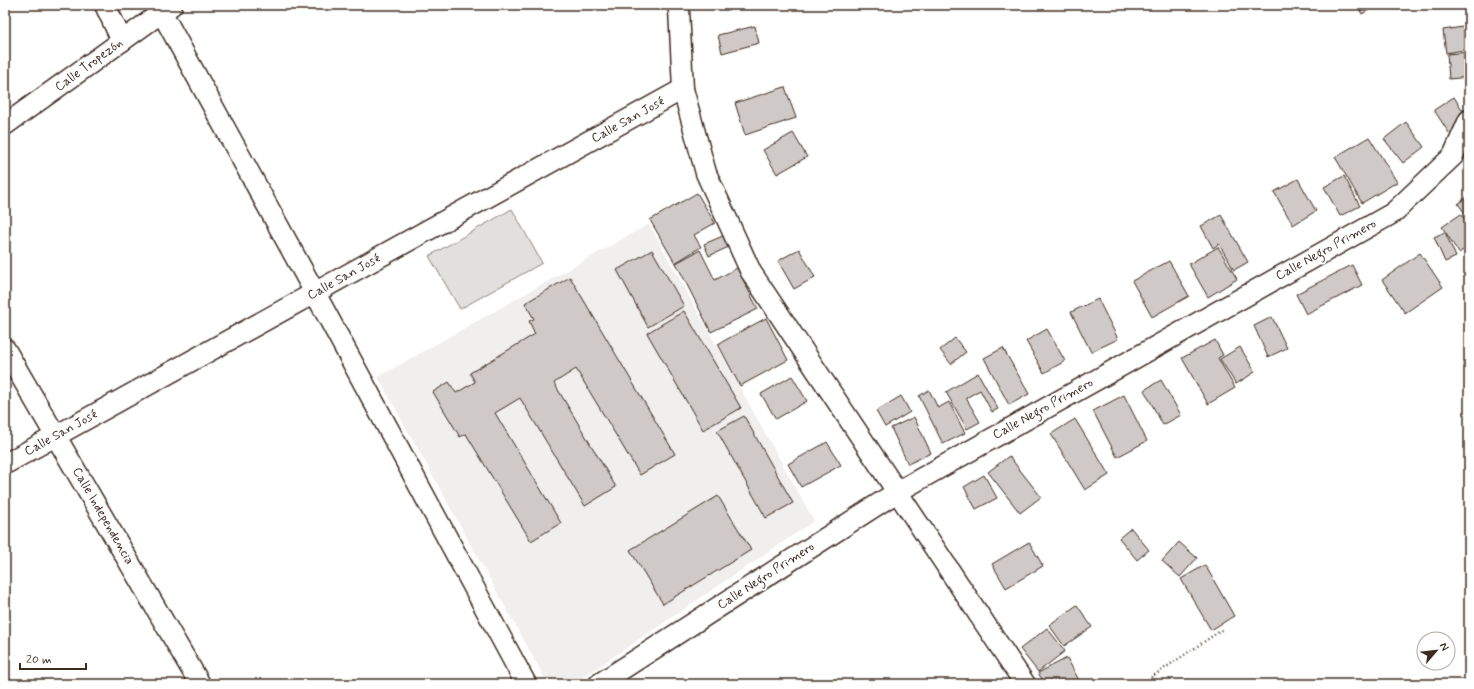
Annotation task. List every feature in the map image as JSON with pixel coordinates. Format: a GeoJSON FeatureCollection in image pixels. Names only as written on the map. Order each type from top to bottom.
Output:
{"type":"FeatureCollection","features":[{"type":"Feature","properties":{"kind":"street"},"geometry":{"type":"LineString","coordinates":[[105,5],[122,41]]}},
{"type":"Feature","properties":{"kind":"street"},"geometry":{"type":"LineString","coordinates":[[677,5],[679,9],[684,89],[706,173],[751,272],[1025,684]]}},
{"type":"Feature","properties":{"kind":"street"},"geometry":{"type":"LineString","coordinates":[[167,9],[315,293],[526,684]]}},
{"type":"Feature","properties":{"kind":"street","name":"Calle Tropezón"},"geometry":{"type":"LineString","coordinates":[[5,125],[167,9]]}},
{"type":"Feature","properties":{"kind":"street","name":"Calle San José"},"geometry":{"type":"LineString","coordinates":[[5,464],[684,89]]}},
{"type":"Feature","properties":{"kind":"street","name":"Calle Negro Primero"},"geometry":{"type":"LineString","coordinates":[[599,684],[897,492],[1393,212],[1453,156],[1469,120]]}},
{"type":"Feature","properties":{"kind":"street","name":"Calle Independencia"},"geometry":{"type":"LineString","coordinates":[[5,348],[200,684]]}},
{"type":"Feature","properties":{"kind":"path"},"geometry":{"type":"LineString","coordinates":[[1141,684],[1223,629]]}},
{"type":"Feature","properties":{"kind":"shaded area"},"geometry":{"type":"Polygon","coordinates":[[[512,209],[542,263],[460,309],[429,256],[512,209]]]}},
{"type":"Feature","properties":{"kind":"shaded area"},"geometry":{"type":"Polygon","coordinates":[[[649,224],[814,521],[573,684],[548,684],[378,377],[649,224]]]}},
{"type":"Feature","properties":{"kind":"building"},"geometry":{"type":"Polygon","coordinates":[[[1357,5],[1373,5],[1374,7],[1362,14],[1357,5]]]}},
{"type":"Feature","properties":{"kind":"building"},"geometry":{"type":"Polygon","coordinates":[[[755,26],[759,43],[722,53],[718,35],[755,26]]]}},
{"type":"Feature","properties":{"kind":"building"},"geometry":{"type":"Polygon","coordinates":[[[1469,26],[1469,49],[1446,53],[1443,30],[1469,26]]]}},
{"type":"Feature","properties":{"kind":"building"},"geometry":{"type":"Polygon","coordinates":[[[1469,52],[1469,77],[1449,79],[1447,54],[1469,52]]]}},
{"type":"Feature","properties":{"kind":"building"},"geometry":{"type":"Polygon","coordinates":[[[785,87],[796,118],[745,135],[735,103],[785,87]]]}},
{"type":"Feature","properties":{"kind":"building"},"geometry":{"type":"Polygon","coordinates":[[[1454,97],[1469,120],[1449,133],[1434,110],[1454,97]]]}},
{"type":"Feature","properties":{"kind":"building"},"geometry":{"type":"Polygon","coordinates":[[[1406,122],[1424,147],[1403,163],[1384,139],[1406,122]]]}},
{"type":"Feature","properties":{"kind":"building"},"geometry":{"type":"Polygon","coordinates":[[[793,133],[807,157],[777,174],[763,150],[793,133]]]}},
{"type":"Feature","properties":{"kind":"building"},"geometry":{"type":"Polygon","coordinates":[[[1369,137],[1397,182],[1362,203],[1335,157],[1369,137]]]}},
{"type":"Feature","properties":{"kind":"building"},"geometry":{"type":"Polygon","coordinates":[[[1344,176],[1360,206],[1340,216],[1324,187],[1344,176]]]}},
{"type":"Feature","properties":{"kind":"building"},"geometry":{"type":"Polygon","coordinates":[[[1298,179],[1316,211],[1293,225],[1274,192],[1298,179]]]}},
{"type":"Feature","properties":{"kind":"building"},"geometry":{"type":"Polygon","coordinates":[[[697,193],[715,223],[694,235],[701,247],[675,263],[650,220],[697,193]]]}},
{"type":"Feature","properties":{"kind":"building"},"geometry":{"type":"Polygon","coordinates":[[[1469,195],[1469,218],[1458,204],[1469,195]]]}},
{"type":"Feature","properties":{"kind":"building"},"geometry":{"type":"Polygon","coordinates":[[[1461,214],[1469,226],[1469,246],[1459,253],[1442,227],[1461,214]]]}},
{"type":"Feature","properties":{"kind":"building"},"geometry":{"type":"Polygon","coordinates":[[[1221,215],[1248,262],[1234,270],[1219,244],[1213,248],[1201,226],[1221,215]]]}},
{"type":"Feature","properties":{"kind":"building"},"geometry":{"type":"Polygon","coordinates":[[[1445,232],[1456,257],[1445,262],[1434,237],[1445,232]]]}},
{"type":"Feature","properties":{"kind":"building"},"geometry":{"type":"Polygon","coordinates":[[[730,233],[735,244],[709,256],[704,244],[730,233]]]}},
{"type":"Feature","properties":{"kind":"building"},"geometry":{"type":"Polygon","coordinates":[[[1218,247],[1237,279],[1208,297],[1189,264],[1218,247]]]}},
{"type":"Feature","properties":{"kind":"building"},"geometry":{"type":"Polygon","coordinates":[[[799,249],[815,277],[794,289],[778,261],[799,249]]]}},
{"type":"Feature","properties":{"kind":"building"},"geometry":{"type":"Polygon","coordinates":[[[652,250],[684,306],[648,327],[617,270],[652,250]]]}},
{"type":"Feature","properties":{"kind":"building"},"geometry":{"type":"Polygon","coordinates":[[[700,250],[715,280],[737,268],[758,309],[711,332],[676,263],[700,250]]]}},
{"type":"Feature","properties":{"kind":"building"},"geometry":{"type":"Polygon","coordinates":[[[1420,253],[1443,287],[1405,313],[1382,280],[1420,253]]]}},
{"type":"Feature","properties":{"kind":"building"},"geometry":{"type":"Polygon","coordinates":[[[1169,261],[1189,296],[1152,317],[1132,281],[1169,261]]]}},
{"type":"Feature","properties":{"kind":"building"},"geometry":{"type":"Polygon","coordinates":[[[1352,265],[1362,285],[1306,314],[1296,294],[1352,265]]]}},
{"type":"Feature","properties":{"kind":"building"},"geometry":{"type":"Polygon","coordinates":[[[570,277],[675,454],[640,475],[576,369],[554,383],[616,487],[585,506],[520,398],[495,413],[561,523],[531,541],[466,434],[460,437],[433,392],[449,382],[456,393],[475,382],[470,373],[535,334],[529,321],[534,319],[525,303],[570,277]]]}},
{"type":"Feature","properties":{"kind":"building"},"geometry":{"type":"Polygon","coordinates":[[[1098,299],[1118,339],[1091,352],[1071,312],[1098,299]]]}},
{"type":"Feature","properties":{"kind":"building"},"geometry":{"type":"Polygon","coordinates":[[[684,311],[741,408],[703,430],[647,333],[684,311]]]}},
{"type":"Feature","properties":{"kind":"building"},"geometry":{"type":"Polygon","coordinates":[[[1272,317],[1287,348],[1268,357],[1254,326],[1272,317]]]}},
{"type":"Feature","properties":{"kind":"building"},"geometry":{"type":"Polygon","coordinates":[[[766,318],[788,360],[740,386],[718,344],[766,318]]]}},
{"type":"Feature","properties":{"kind":"building"},"geometry":{"type":"Polygon","coordinates":[[[1047,329],[1065,361],[1044,373],[1026,341],[1047,329]]]}},
{"type":"Feature","properties":{"kind":"building"},"geometry":{"type":"Polygon","coordinates":[[[955,338],[966,352],[951,364],[940,350],[955,338]]]}},
{"type":"Feature","properties":{"kind":"building"},"geometry":{"type":"Polygon","coordinates":[[[1215,340],[1223,355],[1218,358],[1235,388],[1208,404],[1182,358],[1215,340]]]}},
{"type":"Feature","properties":{"kind":"building"},"geometry":{"type":"Polygon","coordinates":[[[1240,347],[1255,372],[1236,384],[1220,359],[1240,347]]]}},
{"type":"Feature","properties":{"kind":"building"},"geometry":{"type":"Polygon","coordinates":[[[1003,348],[1029,394],[1009,405],[984,358],[1003,348]]]}},
{"type":"Feature","properties":{"kind":"building"},"geometry":{"type":"Polygon","coordinates":[[[978,373],[998,409],[992,412],[980,390],[966,398],[980,422],[967,429],[946,392],[978,373]]]}},
{"type":"Feature","properties":{"kind":"building"},"geometry":{"type":"Polygon","coordinates":[[[792,376],[807,401],[776,419],[761,394],[792,376]]]}},
{"type":"Feature","properties":{"kind":"building"},"geometry":{"type":"Polygon","coordinates":[[[1161,380],[1181,415],[1163,425],[1144,390],[1161,380]]]}},
{"type":"Feature","properties":{"kind":"building"},"geometry":{"type":"Polygon","coordinates":[[[929,390],[938,408],[949,402],[965,433],[943,444],[919,396],[929,390]]]}},
{"type":"Feature","properties":{"kind":"building"},"geometry":{"type":"Polygon","coordinates":[[[1124,395],[1147,441],[1117,457],[1093,411],[1124,395]]]}},
{"type":"Feature","properties":{"kind":"building"},"geometry":{"type":"Polygon","coordinates":[[[901,396],[910,412],[885,427],[876,411],[901,396]]]}},
{"type":"Feature","properties":{"kind":"building"},"geometry":{"type":"Polygon","coordinates":[[[744,416],[793,503],[766,518],[717,431],[744,416]]]}},
{"type":"Feature","properties":{"kind":"building"},"geometry":{"type":"Polygon","coordinates":[[[914,417],[931,453],[908,464],[891,428],[914,417]]]}},
{"type":"Feature","properties":{"kind":"building"},"geometry":{"type":"Polygon","coordinates":[[[1075,419],[1109,475],[1085,490],[1051,434],[1075,419]]]}},
{"type":"Feature","properties":{"kind":"building"},"geometry":{"type":"Polygon","coordinates":[[[827,442],[841,465],[801,487],[788,464],[827,442]]]}},
{"type":"Feature","properties":{"kind":"building"},"geometry":{"type":"Polygon","coordinates":[[[1009,456],[1041,497],[1020,513],[988,472],[1009,456]]]}},
{"type":"Feature","properties":{"kind":"building"},"geometry":{"type":"Polygon","coordinates":[[[984,475],[997,498],[976,509],[964,487],[984,475]]]}},
{"type":"Feature","properties":{"kind":"building"},"geometry":{"type":"Polygon","coordinates":[[[718,496],[751,550],[663,604],[630,550],[718,496]]]}},
{"type":"Feature","properties":{"kind":"building"},"geometry":{"type":"Polygon","coordinates":[[[1131,528],[1149,550],[1137,560],[1119,538],[1131,528]]]}},
{"type":"Feature","properties":{"kind":"building"},"geometry":{"type":"Polygon","coordinates":[[[1029,542],[1043,566],[1006,588],[992,564],[1029,542]]]}},
{"type":"Feature","properties":{"kind":"building"},"geometry":{"type":"Polygon","coordinates":[[[1179,542],[1197,558],[1180,577],[1162,561],[1179,542]]]}},
{"type":"Feature","properties":{"kind":"building"},"geometry":{"type":"Polygon","coordinates":[[[1205,565],[1234,616],[1211,630],[1181,579],[1205,565]]]}},
{"type":"Feature","properties":{"kind":"building"},"geometry":{"type":"Polygon","coordinates":[[[1077,605],[1092,627],[1064,646],[1049,625],[1077,605]]]}},
{"type":"Feature","properties":{"kind":"building"},"geometry":{"type":"Polygon","coordinates":[[[1047,628],[1065,651],[1038,672],[1020,649],[1047,628]]]}},
{"type":"Feature","properties":{"kind":"building"},"geometry":{"type":"Polygon","coordinates":[[[1067,658],[1081,684],[1045,684],[1038,673],[1067,658]]]}}]}
